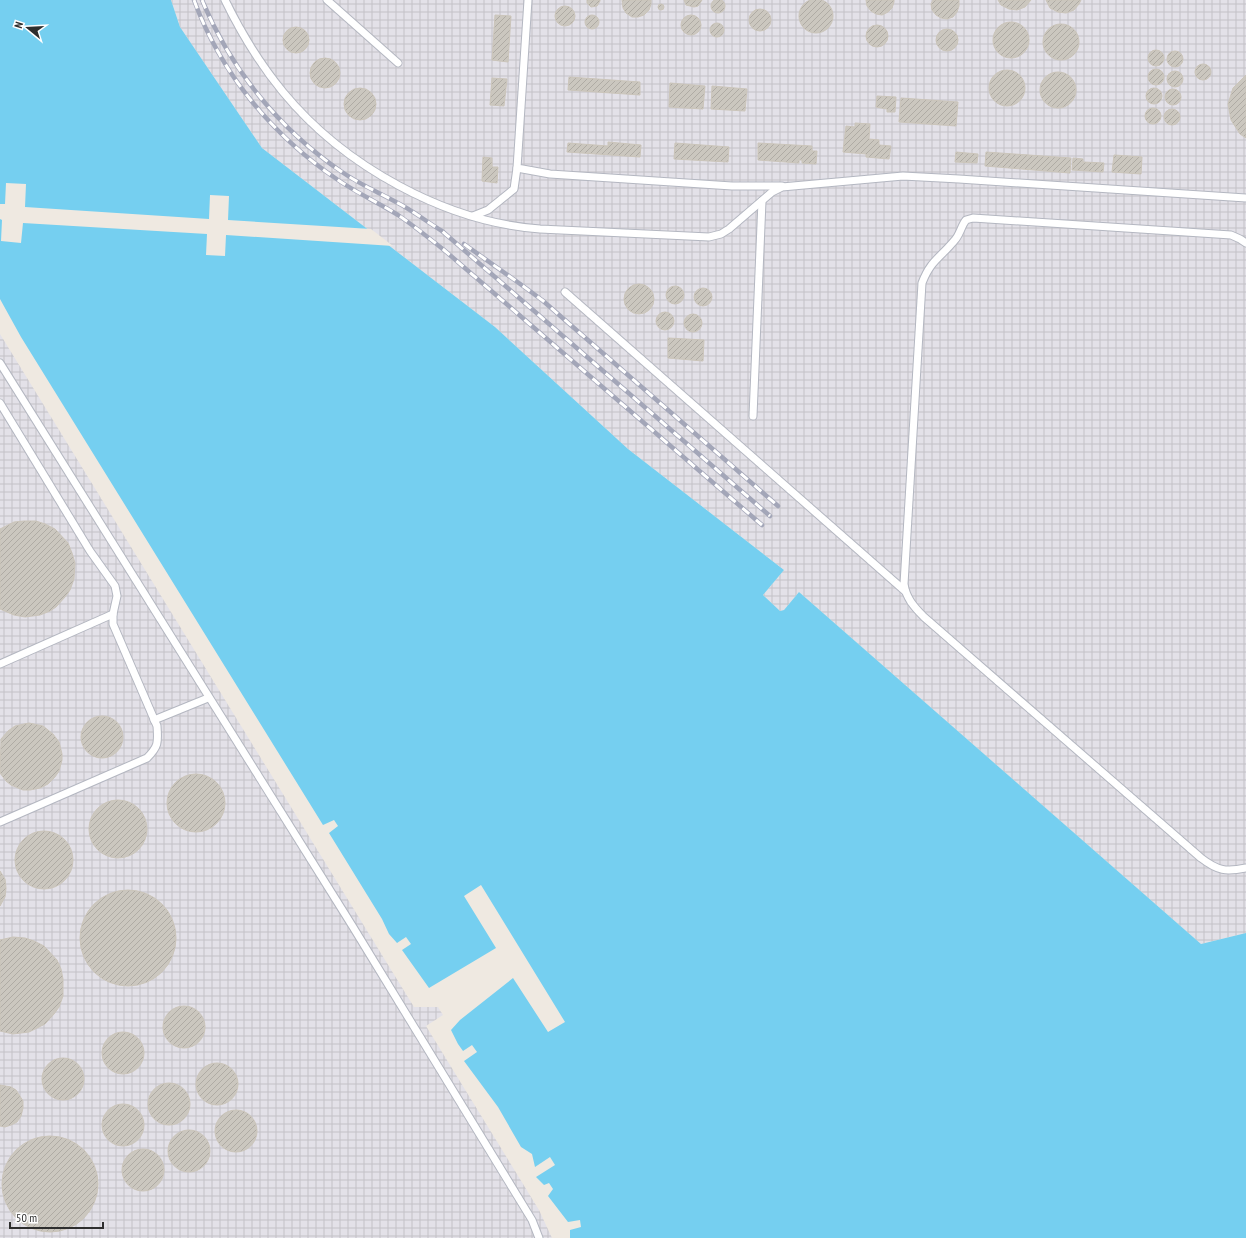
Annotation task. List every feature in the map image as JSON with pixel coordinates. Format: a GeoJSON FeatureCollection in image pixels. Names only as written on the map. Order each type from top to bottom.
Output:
{"type":"FeatureCollection","features":[{"type":"Feature","properties":{"kind":"lane"},"geometry":{"type":"LineString","coordinates":[[225,0],[264,68],[284,93],[323,133],[364,164],[407,190],[438,203],[497,224],[517,227],[709,238],[721,234],[729,229],[772,192],[782,187],[903,176],[1050,184],[1246,198]]}},
{"type":"Feature","properties":{"kind":"lane"},"geometry":{"type":"LineString","coordinates":[[327,0],[398,63]]}},
{"type":"Feature","properties":{"kind":"lane"},"geometry":{"type":"LineString","coordinates":[[473,216],[488,210],[514,189],[517,168],[528,0]]}},
{"type":"Feature","properties":{"kind":"lane"},"geometry":{"type":"LineString","coordinates":[[517,168],[550,174],[724,186],[792,186]]}},
{"type":"Feature","properties":{"kind":"lane"},"geometry":{"type":"LineString","coordinates":[[752,416],[762,201]]}},
{"type":"Feature","properties":{"kind":"lane"},"geometry":{"type":"LineString","coordinates":[[905,591],[904,567],[922,283],[934,260],[954,241],[966,220],[973,218],[1231,235],[1246,243]]}},
{"type":"Feature","properties":{"kind":"lane"},"geometry":{"type":"LineString","coordinates":[[565,292],[905,591],[914,606],[924,617],[1201,858],[1209,864],[1222,870],[1246,868]]}},
{"type":"Feature","properties":{"kind":"lane"},"geometry":{"type":"LineString","coordinates":[[0,363],[353,928],[532,1220],[539,1238]]}},
{"type":"Feature","properties":{"kind":"lane"},"geometry":{"type":"LineString","coordinates":[[0,403],[90,551],[115,586],[117,596],[113,614],[113,624],[157,726],[158,741],[155,750],[147,758],[0,822]]}},
{"type":"Feature","properties":{"kind":"lane"},"geometry":{"type":"LineString","coordinates":[[0,664],[113,614]]}},
{"type":"Feature","properties":{"kind":"lane"},"geometry":{"type":"LineString","coordinates":[[154,720],[208,698]]}},
{"type":"Feature","properties":{"kind":"shaded area"},"geometry":{"type":"Polygon","coordinates":[[[171,0],[1246,0],[1246,933],[1201,944],[799,592],[784,610],[780,611],[763,595],[784,570],[628,449],[495,327],[262,148],[180,27],[171,0]]]}},
{"type":"Feature","properties":{"kind":"shaded area"},"geometry":{"type":"Polygon","coordinates":[[[0,334],[414,1007],[438,1007],[443,1015],[426,1026],[539,1210],[552,1238],[0,1238],[0,334]]]}},
{"type":"Feature","properties":{"kind":"water"},"geometry":{"type":"Polygon","coordinates":[[[0,0],[171,0],[180,27],[262,148],[495,327],[628,449],[784,570],[763,595],[780,611],[784,610],[799,592],[1201,944],[1246,933],[1246,1238],[570,1238],[570,1230],[581,1227],[580,1220],[568,1222],[548,1196],[553,1189],[549,1183],[544,1185],[536,1177],[555,1165],[550,1157],[535,1167],[532,1154],[521,1147],[498,1107],[464,1061],[477,1052],[472,1045],[463,1051],[451,1030],[460,1020],[513,978],[548,1032],[565,1022],[481,885],[464,896],[496,948],[429,988],[402,950],[411,944],[406,937],[397,943],[389,934],[382,919],[329,833],[338,826],[334,820],[323,825],[21,337],[0,299],[0,0]]]}},
{"type":"Feature","properties":{"kind":"pier"},"geometry":{"type":"Polygon","coordinates":[[[6,183],[26,184],[25,207],[209,219],[210,195],[229,196],[228,220],[371,229],[393,246],[226,235],[225,256],[206,255],[207,234],[23,223],[21,243],[1,241],[2,220],[0,219],[0,204],[5,204],[6,183]]]}},
{"type":"Feature","properties":{"kind":"building"},"geometry":{"type":"Polygon","coordinates":[[[718,-1],[723,1],[725,6],[723,11],[718,13],[713,11],[711,6],[713,1],[718,-1]]]}},
{"type":"Feature","properties":{"kind":"building"},"geometry":{"type":"Polygon","coordinates":[[[813,-1],[819,-1],[823,0],[830,6],[833,16],[832,23],[826,30],[819,33],[813,33],[809,32],[802,26],[799,19],[799,13],[800,9],[806,2],[813,-1]]]}},
{"type":"Feature","properties":{"kind":"building"},"geometry":{"type":"Polygon","coordinates":[[[587,0],[600,1],[597,6],[591,7],[587,3],[587,0]]]}},
{"type":"Feature","properties":{"kind":"building"},"geometry":{"type":"Polygon","coordinates":[[[622,0],[651,0],[651,4],[649,10],[644,15],[632,17],[626,13],[623,8],[622,0]]]}},
{"type":"Feature","properties":{"kind":"building"},"geometry":{"type":"Polygon","coordinates":[[[684,0],[702,0],[698,6],[694,7],[686,5],[684,0]]]}},
{"type":"Feature","properties":{"kind":"building"},"geometry":{"type":"Polygon","coordinates":[[[866,0],[894,0],[894,2],[892,8],[882,15],[871,11],[867,6],[866,0]]]}},
{"type":"Feature","properties":{"kind":"building"},"geometry":{"type":"Polygon","coordinates":[[[933,0],[959,0],[957,12],[953,17],[947,19],[941,18],[932,10],[931,4],[933,0]]]}},
{"type":"Feature","properties":{"kind":"building"},"geometry":{"type":"Polygon","coordinates":[[[998,0],[1031,0],[1025,7],[1017,10],[1009,9],[1001,5],[998,0]]]}},
{"type":"Feature","properties":{"kind":"building"},"geometry":{"type":"Polygon","coordinates":[[[1046,0],[1081,0],[1074,10],[1066,13],[1058,12],[1050,8],[1046,0]]]}},
{"type":"Feature","properties":{"kind":"building"},"geometry":{"type":"Polygon","coordinates":[[[661,4],[664,7],[661,10],[658,7],[661,4]]]}},
{"type":"Feature","properties":{"kind":"building"},"geometry":{"type":"Polygon","coordinates":[[[565,6],[572,9],[575,16],[572,23],[565,26],[558,23],[555,16],[558,9],[565,6]]]}},
{"type":"Feature","properties":{"kind":"building"},"geometry":{"type":"Polygon","coordinates":[[[760,9],[764,10],[770,16],[770,24],[764,30],[760,31],[756,30],[750,24],[749,20],[750,16],[756,10],[760,9]]]}},
{"type":"Feature","properties":{"kind":"building"},"geometry":{"type":"Polygon","coordinates":[[[495,15],[511,16],[508,62],[492,60],[495,15]]]}},
{"type":"Feature","properties":{"kind":"building"},"geometry":{"type":"Polygon","coordinates":[[[592,15],[597,17],[599,22],[597,27],[592,29],[587,27],[585,22],[587,17],[592,15]]]}},
{"type":"Feature","properties":{"kind":"building"},"geometry":{"type":"Polygon","coordinates":[[[691,15],[698,18],[701,25],[698,32],[691,35],[684,32],[681,25],[684,18],[691,15]]]}},
{"type":"Feature","properties":{"kind":"building"},"geometry":{"type":"Polygon","coordinates":[[[1015,22],[1024,27],[1028,33],[1028,47],[1024,53],[1015,58],[1007,58],[998,53],[994,47],[993,36],[998,27],[1004,23],[1015,22]]]}},
{"type":"Feature","properties":{"kind":"building"},"geometry":{"type":"Polygon","coordinates":[[[717,23],[722,25],[724,30],[722,35],[717,37],[712,35],[710,30],[712,25],[717,23]]]}},
{"type":"Feature","properties":{"kind":"building"},"geometry":{"type":"Polygon","coordinates":[[[1065,24],[1074,29],[1078,35],[1078,49],[1074,55],[1065,60],[1057,60],[1048,55],[1044,49],[1043,38],[1048,29],[1054,25],[1065,24]]]}},
{"type":"Feature","properties":{"kind":"building"},"geometry":{"type":"Polygon","coordinates":[[[877,25],[885,28],[888,36],[885,44],[877,47],[869,44],[866,36],[869,28],[877,25]]]}},
{"type":"Feature","properties":{"kind":"building"},"geometry":{"type":"Polygon","coordinates":[[[296,27],[305,31],[309,40],[305,49],[296,53],[287,49],[283,40],[287,31],[296,27]]]}},
{"type":"Feature","properties":{"kind":"building"},"geometry":{"type":"Polygon","coordinates":[[[947,29],[955,32],[958,40],[955,48],[947,51],[939,48],[936,40],[939,32],[947,29]]]}},
{"type":"Feature","properties":{"kind":"building"},"geometry":{"type":"Polygon","coordinates":[[[1156,50],[1163,55],[1164,58],[1159,65],[1156,66],[1149,61],[1148,58],[1153,51],[1156,50]]]}},
{"type":"Feature","properties":{"kind":"building"},"geometry":{"type":"Polygon","coordinates":[[[1175,51],[1182,56],[1183,59],[1178,66],[1175,67],[1168,62],[1167,59],[1172,52],[1175,51]]]}},
{"type":"Feature","properties":{"kind":"building"},"geometry":{"type":"Polygon","coordinates":[[[325,58],[336,62],[340,73],[336,84],[325,88],[314,84],[310,73],[314,62],[325,58]]]}},
{"type":"Feature","properties":{"kind":"building"},"geometry":{"type":"Polygon","coordinates":[[[1203,64],[1210,69],[1211,72],[1206,79],[1203,80],[1196,75],[1195,72],[1200,65],[1203,64]]]}},
{"type":"Feature","properties":{"kind":"building"},"geometry":{"type":"Polygon","coordinates":[[[1156,69],[1163,74],[1164,77],[1159,84],[1156,85],[1149,80],[1148,77],[1153,70],[1156,69]]]}},
{"type":"Feature","properties":{"kind":"building"},"geometry":{"type":"Polygon","coordinates":[[[1011,70],[1020,75],[1024,81],[1024,95],[1020,101],[1011,106],[1003,106],[994,101],[990,95],[989,84],[994,75],[1000,71],[1011,70]]]}},
{"type":"Feature","properties":{"kind":"building"},"geometry":{"type":"Polygon","coordinates":[[[1175,71],[1182,76],[1183,79],[1178,86],[1175,87],[1168,82],[1167,79],[1172,72],[1175,71]]]}},
{"type":"Feature","properties":{"kind":"building"},"geometry":{"type":"Polygon","coordinates":[[[1062,72],[1071,77],[1075,83],[1075,97],[1071,103],[1062,108],[1054,108],[1045,103],[1041,97],[1040,86],[1045,77],[1051,73],[1062,72]]]}},
{"type":"Feature","properties":{"kind":"building"},"geometry":{"type":"Polygon","coordinates":[[[1246,75],[1246,138],[1240,134],[1231,120],[1228,104],[1233,88],[1246,75]]]}},
{"type":"Feature","properties":{"kind":"building"},"geometry":{"type":"Polygon","coordinates":[[[569,77],[640,82],[640,95],[568,90],[569,77]]]}},
{"type":"Feature","properties":{"kind":"building"},"geometry":{"type":"Polygon","coordinates":[[[492,78],[507,79],[504,106],[490,105],[492,78]]]}},
{"type":"Feature","properties":{"kind":"building"},"geometry":{"type":"Polygon","coordinates":[[[670,83],[705,86],[703,109],[669,107],[670,83]]]}},
{"type":"Feature","properties":{"kind":"building"},"geometry":{"type":"Polygon","coordinates":[[[712,86],[747,89],[745,111],[711,109],[712,86]]]}},
{"type":"Feature","properties":{"kind":"building"},"geometry":{"type":"Polygon","coordinates":[[[357,88],[363,88],[373,95],[376,104],[375,110],[369,117],[363,120],[357,120],[347,113],[344,107],[344,101],[351,91],[357,88]]]}},
{"type":"Feature","properties":{"kind":"building"},"geometry":{"type":"Polygon","coordinates":[[[1154,88],[1161,93],[1162,96],[1157,103],[1154,104],[1147,99],[1146,96],[1151,89],[1154,88]]]}},
{"type":"Feature","properties":{"kind":"building"},"geometry":{"type":"Polygon","coordinates":[[[1173,89],[1180,94],[1181,97],[1176,104],[1173,105],[1166,100],[1165,97],[1170,90],[1173,89]]]}},
{"type":"Feature","properties":{"kind":"building"},"geometry":{"type":"Polygon","coordinates":[[[877,96],[896,97],[895,112],[887,112],[887,109],[876,107],[877,96]]]}},
{"type":"Feature","properties":{"kind":"building"},"geometry":{"type":"Polygon","coordinates":[[[901,98],[958,102],[956,126],[899,122],[901,98]]]}},
{"type":"Feature","properties":{"kind":"building"},"geometry":{"type":"Polygon","coordinates":[[[1153,108],[1160,113],[1161,116],[1156,123],[1153,124],[1146,119],[1145,116],[1150,109],[1153,108]]]}},
{"type":"Feature","properties":{"kind":"building"},"geometry":{"type":"Polygon","coordinates":[[[1172,109],[1179,114],[1180,117],[1175,124],[1172,125],[1165,120],[1164,117],[1169,110],[1172,109]]]}},
{"type":"Feature","properties":{"kind":"building"},"geometry":{"type":"Polygon","coordinates":[[[855,123],[870,124],[869,139],[879,140],[879,145],[891,146],[889,159],[866,157],[866,154],[843,152],[846,126],[855,127],[855,123]]]}},
{"type":"Feature","properties":{"kind":"building"},"geometry":{"type":"Polygon","coordinates":[[[608,142],[641,145],[640,157],[567,152],[568,143],[608,146],[608,142]]]}},
{"type":"Feature","properties":{"kind":"building"},"geometry":{"type":"Polygon","coordinates":[[[675,143],[729,147],[728,162],[674,159],[675,143]]]}},
{"type":"Feature","properties":{"kind":"building"},"geometry":{"type":"Polygon","coordinates":[[[758,143],[812,146],[812,151],[817,151],[816,164],[802,163],[802,160],[799,160],[799,163],[758,160],[758,143]]]}},
{"type":"Feature","properties":{"kind":"building"},"geometry":{"type":"Polygon","coordinates":[[[956,152],[978,154],[977,163],[955,162],[956,152]]]}},
{"type":"Feature","properties":{"kind":"building"},"geometry":{"type":"Polygon","coordinates":[[[986,152],[1071,158],[1070,173],[985,166],[986,152]]]}},
{"type":"Feature","properties":{"kind":"building"},"geometry":{"type":"Polygon","coordinates":[[[1114,155],[1142,157],[1141,174],[1112,172],[1114,155]]]}},
{"type":"Feature","properties":{"kind":"building"},"geometry":{"type":"Polygon","coordinates":[[[483,157],[492,158],[492,167],[498,167],[497,183],[482,181],[483,157]]]}},
{"type":"Feature","properties":{"kind":"building"},"geometry":{"type":"Polygon","coordinates":[[[1073,158],[1083,159],[1083,162],[1104,163],[1103,172],[1072,170],[1073,158]]]}},
{"type":"Feature","properties":{"kind":"building"},"geometry":{"type":"Polygon","coordinates":[[[639,284],[649,289],[654,299],[649,309],[639,314],[629,309],[624,299],[629,289],[639,284]]]}},
{"type":"Feature","properties":{"kind":"building"},"geometry":{"type":"Polygon","coordinates":[[[675,286],[681,289],[684,295],[681,301],[675,304],[669,301],[666,295],[669,289],[675,286]]]}},
{"type":"Feature","properties":{"kind":"building"},"geometry":{"type":"Polygon","coordinates":[[[703,288],[709,291],[712,297],[709,303],[703,306],[697,303],[694,297],[697,291],[703,288]]]}},
{"type":"Feature","properties":{"kind":"building"},"geometry":{"type":"Polygon","coordinates":[[[665,312],[671,315],[674,321],[671,327],[665,330],[659,327],[656,321],[659,315],[665,312]]]}},
{"type":"Feature","properties":{"kind":"building"},"geometry":{"type":"Polygon","coordinates":[[[693,314],[699,317],[702,323],[699,329],[693,332],[687,329],[684,323],[687,317],[693,314]]]}},
{"type":"Feature","properties":{"kind":"building"},"geometry":{"type":"Polygon","coordinates":[[[668,338],[704,340],[703,361],[668,358],[668,338]]]}},
{"type":"Feature","properties":{"kind":"building"},"geometry":{"type":"Polygon","coordinates":[[[36,521],[55,529],[68,543],[75,563],[74,579],[70,590],[56,607],[40,615],[25,617],[14,615],[0,609],[0,529],[14,522],[36,521]]]}},
{"type":"Feature","properties":{"kind":"building"},"geometry":{"type":"Polygon","coordinates":[[[102,716],[117,722],[123,737],[117,752],[102,758],[87,752],[81,737],[87,722],[102,716]]]}},
{"type":"Feature","properties":{"kind":"building"},"geometry":{"type":"Polygon","coordinates":[[[29,723],[43,726],[53,734],[59,742],[62,760],[59,771],[48,784],[40,788],[23,790],[11,785],[0,773],[1,739],[15,726],[29,723]]]}},
{"type":"Feature","properties":{"kind":"building"},"geometry":{"type":"Polygon","coordinates":[[[196,774],[207,776],[220,787],[223,792],[225,803],[223,814],[212,827],[207,830],[196,832],[185,830],[172,819],[169,814],[167,803],[169,792],[180,779],[185,776],[196,774]]]}},
{"type":"Feature","properties":{"kind":"building"},"geometry":{"type":"Polygon","coordinates":[[[118,800],[129,802],[142,813],[145,818],[147,829],[145,840],[134,853],[129,856],[118,858],[107,856],[94,845],[91,840],[89,829],[91,818],[102,805],[107,802],[118,800]]]}},
{"type":"Feature","properties":{"kind":"building"},"geometry":{"type":"Polygon","coordinates":[[[44,831],[55,833],[68,844],[71,849],[73,860],[71,871],[60,884],[55,887],[44,889],[33,887],[20,876],[17,871],[15,860],[17,849],[28,836],[33,833],[44,831]]]}},
{"type":"Feature","properties":{"kind":"building"},"geometry":{"type":"Polygon","coordinates":[[[0,871],[5,879],[6,888],[5,897],[0,906],[0,871]]]}},
{"type":"Feature","properties":{"kind":"building"},"geometry":{"type":"Polygon","coordinates":[[[128,890],[146,894],[155,898],[162,904],[168,911],[172,920],[176,938],[172,956],[168,965],[162,972],[155,978],[146,982],[128,986],[110,982],[101,978],[94,972],[88,965],[84,956],[80,938],[84,920],[88,911],[94,904],[101,898],[110,894],[128,890]]]}},
{"type":"Feature","properties":{"kind":"building"},"geometry":{"type":"Polygon","coordinates":[[[13,937],[25,938],[44,946],[57,960],[63,979],[63,996],[59,1007],[45,1024],[29,1032],[13,1034],[0,1031],[0,940],[13,937]]]}},
{"type":"Feature","properties":{"kind":"building"},"geometry":{"type":"Polygon","coordinates":[[[184,1006],[199,1012],[205,1027],[199,1042],[184,1048],[169,1042],[163,1027],[169,1012],[184,1006]]]}},
{"type":"Feature","properties":{"kind":"building"},"geometry":{"type":"Polygon","coordinates":[[[123,1032],[138,1038],[144,1053],[138,1068],[123,1074],[108,1068],[102,1053],[108,1038],[123,1032]]]}},
{"type":"Feature","properties":{"kind":"building"},"geometry":{"type":"Polygon","coordinates":[[[63,1058],[78,1064],[84,1079],[78,1094],[63,1100],[48,1094],[42,1079],[48,1064],[63,1058]]]}},
{"type":"Feature","properties":{"kind":"building"},"geometry":{"type":"Polygon","coordinates":[[[217,1063],[232,1069],[238,1084],[232,1099],[217,1105],[202,1099],[196,1084],[202,1069],[217,1063]]]}},
{"type":"Feature","properties":{"kind":"building"},"geometry":{"type":"Polygon","coordinates":[[[169,1083],[184,1089],[190,1104],[184,1119],[169,1125],[154,1119],[148,1104],[154,1089],[169,1083]]]}},
{"type":"Feature","properties":{"kind":"building"},"geometry":{"type":"Polygon","coordinates":[[[0,1085],[11,1087],[16,1090],[23,1101],[21,1116],[17,1122],[5,1127],[0,1126],[0,1085]]]}},
{"type":"Feature","properties":{"kind":"building"},"geometry":{"type":"Polygon","coordinates":[[[123,1104],[138,1110],[144,1125],[138,1140],[123,1146],[108,1140],[102,1125],[108,1110],[123,1104]]]}},
{"type":"Feature","properties":{"kind":"building"},"geometry":{"type":"Polygon","coordinates":[[[236,1110],[251,1116],[257,1131],[251,1146],[236,1152],[221,1146],[215,1131],[221,1116],[236,1110]]]}},
{"type":"Feature","properties":{"kind":"building"},"geometry":{"type":"Polygon","coordinates":[[[189,1130],[204,1136],[210,1151],[204,1166],[189,1172],[174,1166],[168,1151],[174,1136],[189,1130]]]}},
{"type":"Feature","properties":{"kind":"building"},"geometry":{"type":"Polygon","coordinates":[[[50,1136],[68,1140],[77,1144],[84,1150],[90,1157],[94,1166],[98,1184],[94,1202],[90,1211],[84,1218],[77,1224],[68,1228],[50,1232],[32,1228],[23,1224],[16,1218],[10,1211],[6,1202],[2,1184],[6,1166],[10,1157],[16,1150],[23,1144],[32,1140],[50,1136]]]}},
{"type":"Feature","properties":{"kind":"building"},"geometry":{"type":"Polygon","coordinates":[[[143,1149],[158,1155],[164,1170],[158,1185],[143,1191],[128,1185],[122,1170],[128,1155],[143,1149]]]}},
{"type":"Feature","properties":{"kind":"railway"},"geometry":{"type":"LineString","coordinates":[[194,0],[205,27],[234,78],[271,123],[292,144],[314,163],[338,180],[398,215],[444,250],[762,525]]}},
{"type":"Feature","properties":{"kind":"railway"},"geometry":{"type":"LineString","coordinates":[[202,0],[227,50],[243,74],[278,118],[298,137],[319,155],[348,176],[414,212],[442,231],[770,516]]}},
{"type":"Feature","properties":{"kind":"railway"},"geometry":{"type":"LineString","coordinates":[[464,244],[542,300],[778,506]]}}]}
